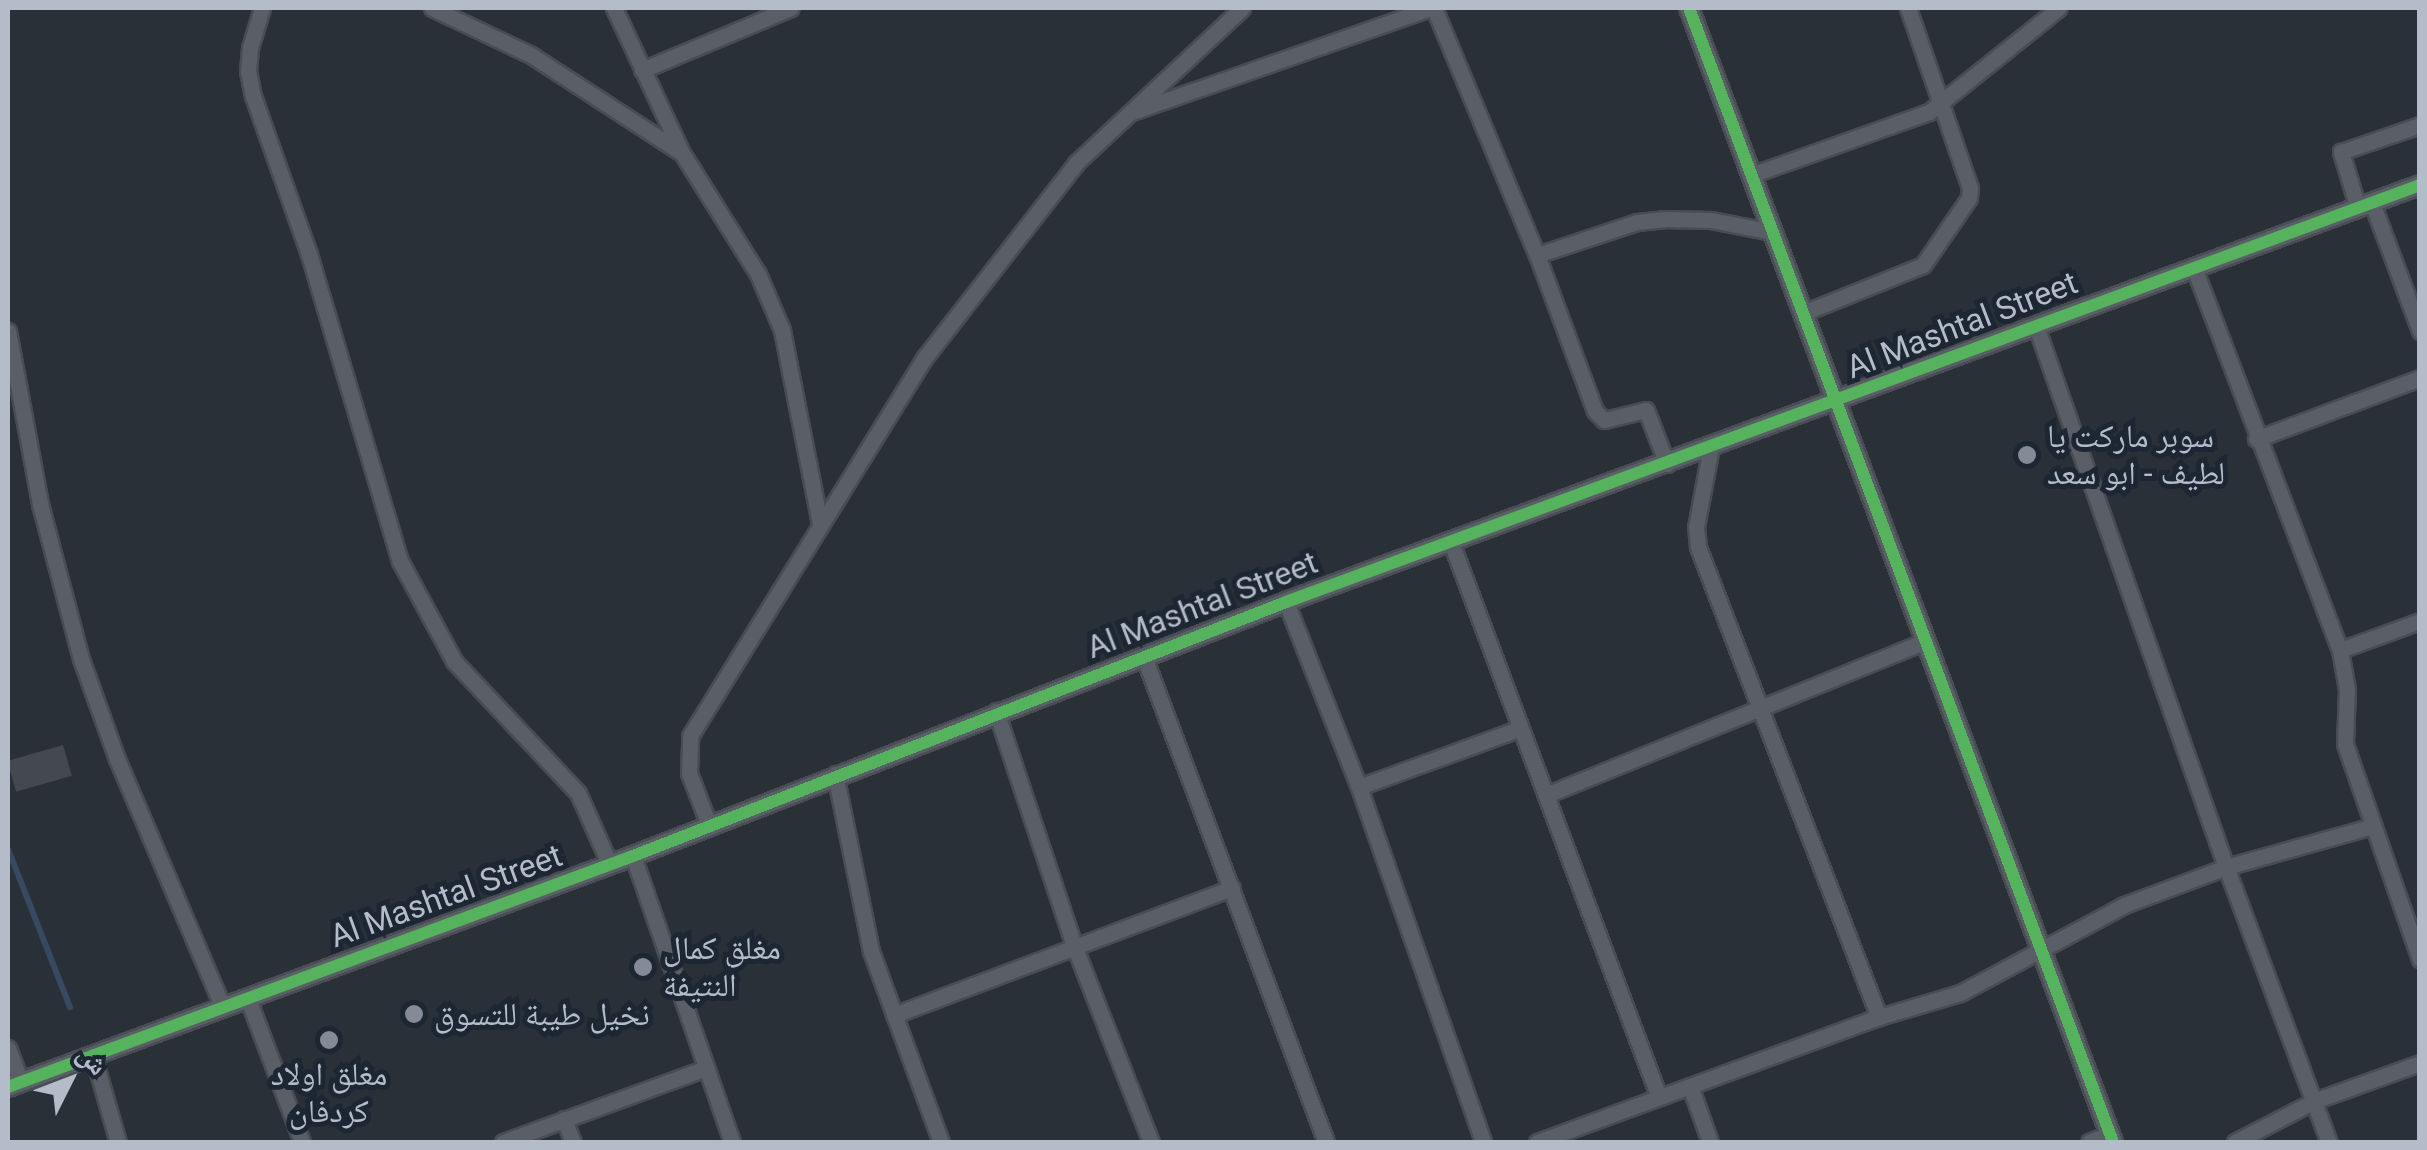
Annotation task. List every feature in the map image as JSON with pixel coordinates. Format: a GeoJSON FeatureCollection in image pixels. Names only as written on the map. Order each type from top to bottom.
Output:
{"type":"FeatureCollection","features":[{"type":"Feature","properties":{"kind":"street"},"geometry":{"type":"LineString","coordinates":[[262,8],[250,48],[248,71],[254,96],[309,254],[400,561],[454,662],[578,793],[610,865]]}},
{"type":"Feature","properties":{"kind":"street"},"geometry":{"type":"LineString","coordinates":[[432,8],[531,55],[682,153]]}},
{"type":"Feature","properties":{"kind":"street"},"geometry":{"type":"LineString","coordinates":[[614,8],[682,153],[758,274],[782,330],[820,523]]}},
{"type":"Feature","properties":{"kind":"street"},"geometry":{"type":"LineString","coordinates":[[642,70],[791,8]]}},
{"type":"Feature","properties":{"kind":"street"},"geometry":{"type":"LineString","coordinates":[[709,825],[688,773],[690,736],[926,356],[988,270],[1076,163],[1122,115],[1242,8]]}},
{"type":"Feature","properties":{"kind":"street"},"geometry":{"type":"LineString","coordinates":[[1122,115],[1432,8],[1537,255],[1598,417],[1604,420],[1646,410],[1667,464]]}},
{"type":"Feature","properties":{"kind":"street"},"geometry":{"type":"LineString","coordinates":[[1689,8],[2112,1138],[2088,1142]]}},
{"type":"Feature","properties":{"kind":"street"},"geometry":{"type":"LineString","coordinates":[[1803,313],[1923,265],[1964,211],[1970,188],[1908,8]]}},
{"type":"Feature","properties":{"kind":"street"},"geometry":{"type":"LineString","coordinates":[[1751,175],[1942,104],[2058,8]]}},
{"type":"Feature","properties":{"kind":"street"},"geometry":{"type":"LineString","coordinates":[[2420,125],[2341,152],[2420,332]]}},
{"type":"Feature","properties":{"kind":"street","name":"Al Mashtal Street"},"geometry":{"type":"LineString","coordinates":[[14,1085],[610,865],[996,711],[1286,602],[2420,186]]}},
{"type":"Feature","properties":{"kind":"street"},"geometry":{"type":"LineString","coordinates":[[1537,255],[1637,222],[1664,219],[1710,220],[1772,232]]}},
{"type":"Feature","properties":{"kind":"street"},"geometry":{"type":"LineString","coordinates":[[2194,268],[2256,439],[2340,650],[2347,689],[2345,744],[2420,958]]}},
{"type":"Feature","properties":{"kind":"street"},"geometry":{"type":"LineString","coordinates":[[2036,326],[2226,868],[2329,1142]]}},
{"type":"Feature","properties":{"kind":"street"},"geometry":{"type":"LineString","coordinates":[[8,331],[40,504],[81,659],[117,759],[223,1008]]}},
{"type":"Feature","properties":{"kind":"street"},"geometry":{"type":"LineString","coordinates":[[2256,439],[2420,378]]}},
{"type":"Feature","properties":{"kind":"street"},"geometry":{"type":"LineString","coordinates":[[1711,447],[1696,527],[1698,547],[1879,1017]]}},
{"type":"Feature","properties":{"kind":"street"},"geometry":{"type":"LineString","coordinates":[[1452,542],[1659,1097]]}},
{"type":"Feature","properties":{"kind":"street"},"geometry":{"type":"LineString","coordinates":[[1286,602],[1359,786],[1483,1142]]}},
{"type":"Feature","properties":{"kind":"street"},"geometry":{"type":"LineString","coordinates":[[2340,650],[2420,620]]}},
{"type":"Feature","properties":{"kind":"street"},"geometry":{"type":"LineString","coordinates":[[1546,795],[1926,641]]}},
{"type":"Feature","properties":{"kind":"street"},"geometry":{"type":"LineString","coordinates":[[1144,658],[1326,1142]]}},
{"type":"Feature","properties":{"kind":"street"},"geometry":{"type":"LineString","coordinates":[[996,711],[1075,948],[1150,1142]]}},
{"type":"Feature","properties":{"kind":"street"},"geometry":{"type":"LineString","coordinates":[[1359,786],[1521,728]]}},
{"type":"Feature","properties":{"kind":"street"},"geometry":{"type":"LineString","coordinates":[[835,774],[871,951],[941,1142]]}},
{"type":"Feature","properties":{"kind":"street"},"geometry":{"type":"LineString","coordinates":[[1537,1142],[1879,1017],[1960,993],[2124,905],[2226,868],[2373,826]]}},
{"type":"Feature","properties":{"kind":"street"},"geometry":{"type":"LineString","coordinates":[[633,856],[732,1142]]}},
{"type":"Feature","properties":{"kind":"street"},"geometry":{"type":"LineString","coordinates":[[894,1015],[1232,888]]}},
{"type":"Feature","properties":{"kind":"street"},"geometry":{"type":"LineString","coordinates":[[248,999],[302,1142]]}},
{"type":"Feature","properties":{"kind":"street"},"geometry":{"type":"LineString","coordinates":[[8,1048],[14,1085]]}},
{"type":"Feature","properties":{"kind":"street"},"geometry":{"type":"LineString","coordinates":[[93,1055],[118,1142]]}},
{"type":"Feature","properties":{"kind":"street"},"geometry":{"type":"LineString","coordinates":[[2235,1142],[2314,1101],[2420,1063]]}},
{"type":"Feature","properties":{"kind":"street"},"geometry":{"type":"LineString","coordinates":[[503,1142],[704,1069]]}},
{"type":"Feature","properties":{"kind":"street"},"geometry":{"type":"LineString","coordinates":[[1690,1086],[1710,1142]]}},
{"type":"Feature","properties":{"kind":"street"},"geometry":{"type":"LineString","coordinates":[[564,1119],[573,1142]]}},
{"type":"Feature","properties":{"kind":"building"},"geometry":{"type":"Polygon","coordinates":[[[63,745],[72,776],[16,792],[8,761],[63,745]]]}},
{"type":"Feature","properties":{"kind":"waterway"},"geometry":{"type":"LineString","coordinates":[[8,849],[70,1007]]}},
{"type":"Feature","properties":{"kind":"cycle path"},"geometry":{"type":"LineString","coordinates":[[1689,8],[2113,1142]]}},
{"type":"Feature","properties":{"kind":"cycle path"},"geometry":{"type":"LineString","coordinates":[[8,1087],[633,856],[1286,602],[2420,185]]}},
{"type":"Feature","properties":{"kind":"place","name":"سوبر ماركت يا لطيف - ابو سعد"},"geometry":{"type":"Point","coordinates":[2027,455]}},
{"type":"Feature","properties":{"kind":"place","name":"مغلق كمال النتيفة"},"geometry":{"type":"Point","coordinates":[643,967]}},
{"type":"Feature","properties":{"kind":"place","name":"نخيل طيبة للتسوق"},"geometry":{"type":"Point","coordinates":[414,1014]}},
{"type":"Feature","properties":{"kind":"place","name":"مغلق اولاد كردفان"},"geometry":{"type":"Point","coordinates":[329,1040]}}]}
